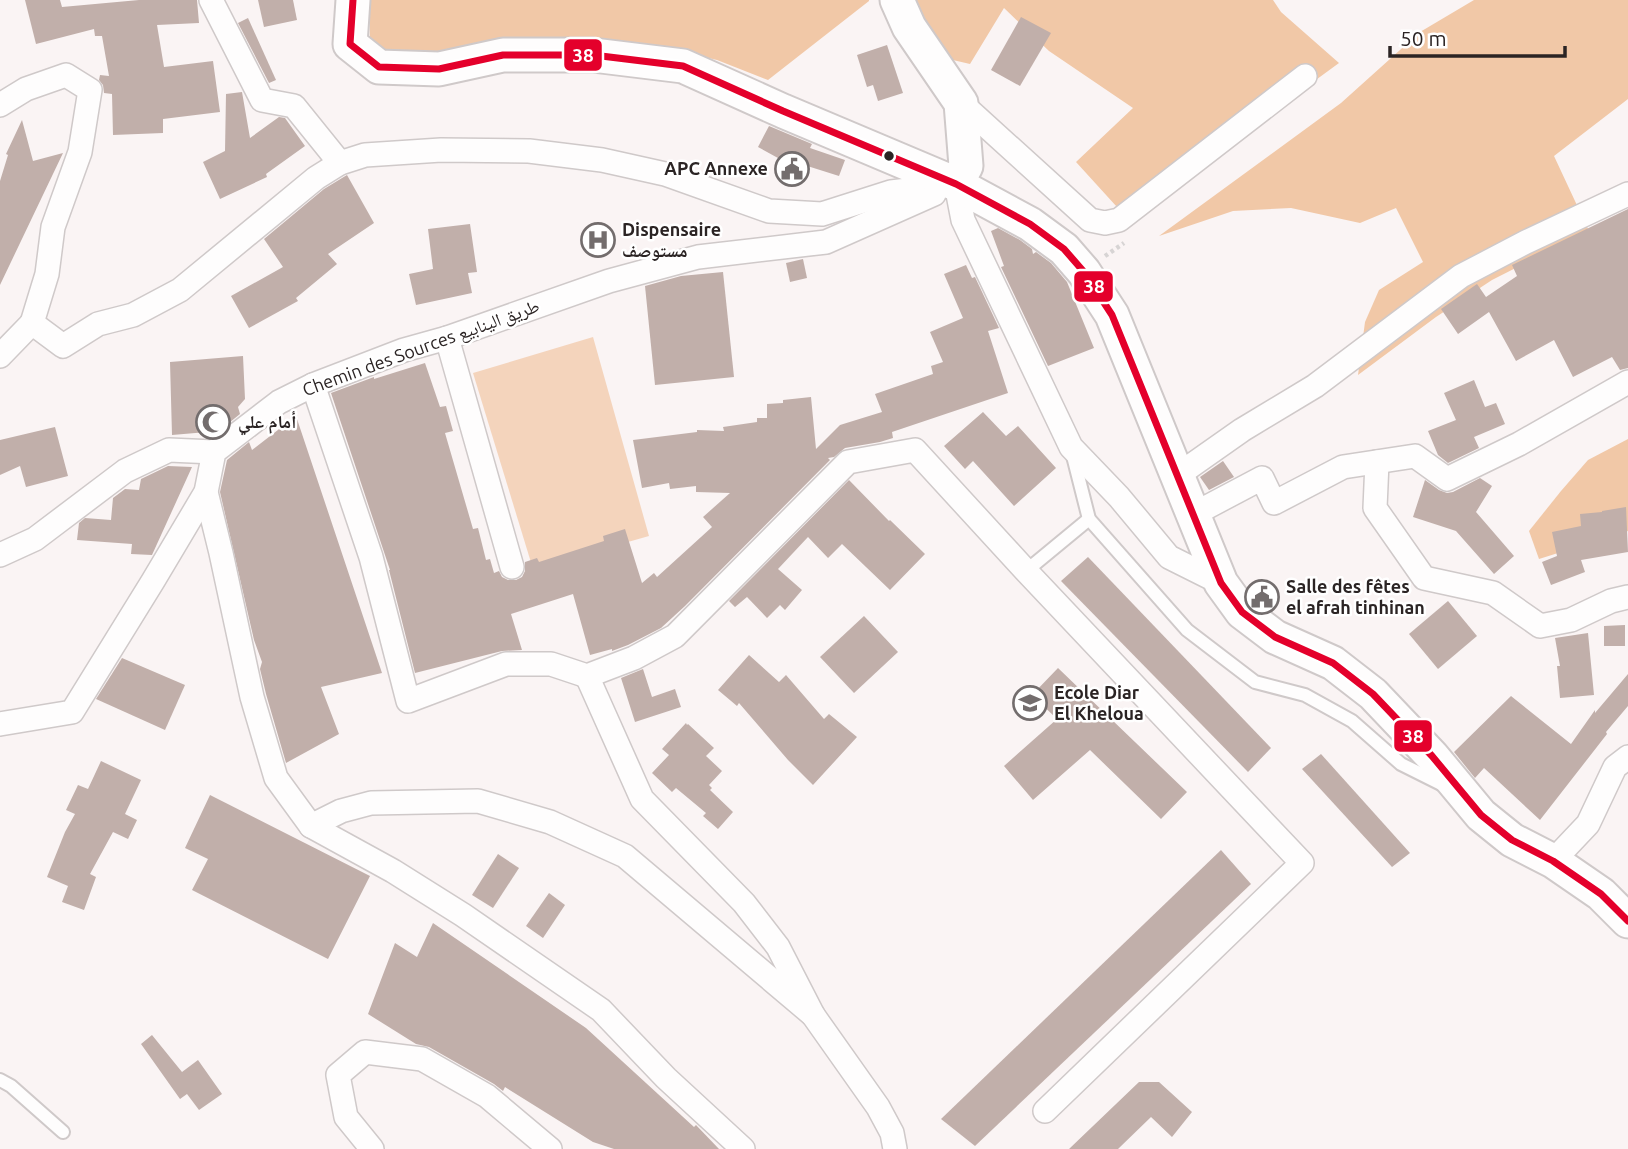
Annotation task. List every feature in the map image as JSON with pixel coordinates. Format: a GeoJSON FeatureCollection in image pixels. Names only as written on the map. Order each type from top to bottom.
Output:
{"type":"FeatureCollection","features":[{"type":"Feature","properties":{"kind":"street"},"geometry":{"type":"LineString","coordinates":[[211,0],[262,100],[294,106],[340,163]]}},
{"type":"Feature","properties":{"kind":"street"},"geometry":{"type":"LineString","coordinates":[[353,0],[350,44],[379,68],[439,69],[503,55],[593,55],[683,66],[956,184],[1030,224],[1063,249],[1084,272],[1112,315],[1221,583],[1242,612],[1275,637],[1333,663],[1373,694],[1432,756],[1481,815],[1512,841],[1553,861],[1601,894],[1628,921]]}},
{"type":"Feature","properties":{"kind":"street"},"geometry":{"type":"LineString","coordinates":[[897,0],[909,27],[961,103],[1090,220],[1105,223],[1119,219],[1305,76]]}},
{"type":"Feature","properties":{"kind":"street"},"geometry":{"type":"LineString","coordinates":[[0,106],[26,89],[66,75],[90,90],[80,152],[53,227],[47,274],[32,323],[0,356]]}},
{"type":"Feature","properties":{"kind":"street"},"geometry":{"type":"LineString","coordinates":[[961,103],[966,166],[956,184],[963,220],[1071,447],[1119,497],[1169,557],[1221,583]]}},
{"type":"Feature","properties":{"kind":"street"},"geometry":{"type":"LineString","coordinates":[[32,323],[64,346],[98,324],[133,315],[180,290],[316,178],[340,163],[365,155],[441,150],[529,151],[602,160],[665,174],[769,211],[822,214],[891,192],[956,184]]}},
{"type":"Feature","properties":{"kind":"street","name":"Chemin des Sources طريق الينابيع"},"geometry":{"type":"LineString","coordinates":[[214,452],[279,402],[313,385],[404,350],[447,338],[608,281],[698,257],[826,242],[956,184]]}},
{"type":"Feature","properties":{"kind":"street"},"geometry":{"type":"LineString","coordinates":[[1178,475],[1242,430],[1315,386],[1461,276],[1628,194]]}},
{"type":"Feature","properties":{"kind":"street"},"geometry":{"type":"LineString","coordinates":[[447,338],[512,568]]}},
{"type":"Feature","properties":{"kind":"street"},"geometry":{"type":"LineString","coordinates":[[1194,514],[1262,478],[1274,503],[1343,467],[1415,456],[1447,479],[1519,444],[1628,382]]}},
{"type":"Feature","properties":{"kind":"street"},"geometry":{"type":"LineString","coordinates":[[313,385],[371,557],[408,701],[506,664],[551,664],[587,676],[634,658],[675,636],[848,462],[915,450],[1302,863],[1045,1111]]}},
{"type":"Feature","properties":{"kind":"street"},"geometry":{"type":"LineString","coordinates":[[0,555],[35,539],[125,471],[169,450],[214,452],[206,492],[72,712],[0,724]]}},
{"type":"Feature","properties":{"kind":"street"},"geometry":{"type":"LineString","coordinates":[[1377,462],[1375,508],[1424,578],[1493,593],[1540,626],[1571,620],[1611,601],[1628,597]]}},
{"type":"Feature","properties":{"kind":"street"},"geometry":{"type":"LineString","coordinates":[[206,492],[252,697],[276,778],[311,826],[394,872],[451,908],[601,1010],[666,1078],[743,1149]]}},
{"type":"Feature","properties":{"kind":"street"},"geometry":{"type":"LineString","coordinates":[[587,676],[642,799],[744,903],[778,947],[813,1015],[878,1107],[892,1133],[895,1149]]}},
{"type":"Feature","properties":{"kind":"street"},"geometry":{"type":"LineString","coordinates":[[1553,861],[1588,824],[1615,767],[1628,757]]}},
{"type":"Feature","properties":{"kind":"street"},"geometry":{"type":"LineString","coordinates":[[311,826],[341,811],[371,803],[478,801],[550,822],[625,856],[813,1015]]}},
{"type":"Feature","properties":{"kind":"street"},"geometry":{"type":"LineString","coordinates":[[372,1149],[346,1117],[338,1075],[365,1052],[422,1059],[487,1096],[550,1149]]}},
{"type":"Feature","properties":{"kind":"lane"},"geometry":{"type":"LineString","coordinates":[[1071,447],[1089,519],[1187,630],[1255,682],[1305,695],[1352,721],[1401,764],[1463,795]]}},
{"type":"Feature","properties":{"kind":"lane"},"geometry":{"type":"LineString","coordinates":[[1026,571],[1089,519]]}},
{"type":"Feature","properties":{"kind":"lane"},"geometry":{"type":"LineString","coordinates":[[0,1080],[11,1086],[63,1132]]}},
{"type":"Feature","properties":{"kind":"path"},"geometry":{"type":"LineString","coordinates":[[1084,272],[1133,236]]}},
{"type":"Feature","properties":{"kind":"shaded area"},"geometry":{"type":"Polygon","coordinates":[[[369,0],[869,1],[768,80],[717,60],[657,46],[574,39],[506,38],[395,61],[370,44],[369,0]]]}},
{"type":"Feature","properties":{"kind":"shaded area"},"geometry":{"type":"Polygon","coordinates":[[[910,0],[1273,0],[1281,12],[1339,63],[1127,218],[1076,162],[1133,108],[1049,51],[1004,8],[970,64],[940,57],[910,0]]]}},
{"type":"Feature","properties":{"kind":"shaded area"},"geometry":{"type":"Polygon","coordinates":[[[1474,0],[1628,0],[1628,99],[1554,156],[1589,231],[1492,280],[1436,317],[1358,375],[1365,322],[1379,290],[1423,262],[1396,208],[1360,223],[1291,208],[1233,211],[1159,236],[1341,103],[1420,32],[1474,0]]]}},
{"type":"Feature","properties":{"kind":"shaded area"},"geometry":{"type":"Polygon","coordinates":[[[593,337],[649,536],[533,569],[473,373],[593,337]]]}},
{"type":"Feature","properties":{"kind":"shaded area"},"geometry":{"type":"Polygon","coordinates":[[[1628,439],[1628,531],[1539,559],[1529,531],[1588,460],[1628,439]]]}},
{"type":"Feature","properties":{"kind":"building"},"geometry":{"type":"Polygon","coordinates":[[[25,0],[60,0],[62,7],[139,0],[197,0],[199,23],[157,25],[164,67],[213,61],[220,112],[163,119],[163,133],[113,135],[112,94],[104,93],[99,80],[100,75],[109,76],[102,36],[95,36],[94,29],[36,44],[25,0]]]}},
{"type":"Feature","properties":{"kind":"building"},"geometry":{"type":"Polygon","coordinates":[[[258,0],[293,0],[297,20],[264,27],[258,0]]]}},
{"type":"Feature","properties":{"kind":"building"},"geometry":{"type":"Polygon","coordinates":[[[1021,17],[1051,33],[1020,86],[991,70],[1021,17]]]}},
{"type":"Feature","properties":{"kind":"building"},"geometry":{"type":"Polygon","coordinates":[[[248,18],[276,80],[269,83],[238,23],[248,18]]]}},
{"type":"Feature","properties":{"kind":"building"},"geometry":{"type":"Polygon","coordinates":[[[887,45],[903,93],[878,101],[873,85],[867,87],[857,55],[887,45]]]}},
{"type":"Feature","properties":{"kind":"building"},"geometry":{"type":"Polygon","coordinates":[[[242,92],[250,138],[279,117],[285,118],[305,146],[266,174],[267,177],[220,199],[203,162],[225,151],[226,94],[242,92]]]}},
{"type":"Feature","properties":{"kind":"building"},"geometry":{"type":"Polygon","coordinates":[[[22,120],[33,161],[63,153],[0,285],[0,181],[8,155],[6,154],[22,120]]]}},
{"type":"Feature","properties":{"kind":"building"},"geometry":{"type":"Polygon","coordinates":[[[769,126],[812,144],[810,148],[845,160],[839,176],[801,164],[798,169],[758,147],[769,126]]]}},
{"type":"Feature","properties":{"kind":"building"},"geometry":{"type":"Polygon","coordinates":[[[347,175],[374,223],[328,254],[337,264],[296,298],[298,301],[249,328],[231,296],[283,267],[264,239],[324,189],[347,175]]]}},
{"type":"Feature","properties":{"kind":"building"},"geometry":{"type":"Polygon","coordinates":[[[1628,209],[1628,368],[1620,370],[1612,357],[1573,377],[1554,340],[1516,361],[1489,312],[1458,334],[1441,309],[1477,284],[1486,297],[1517,276],[1512,265],[1628,209]]]}},
{"type":"Feature","properties":{"kind":"building"},"geometry":{"type":"Polygon","coordinates":[[[470,224],[477,272],[468,273],[472,293],[416,305],[409,274],[433,269],[428,229],[470,224]]]}},
{"type":"Feature","properties":{"kind":"building"},"geometry":{"type":"Polygon","coordinates":[[[998,228],[1020,240],[1032,249],[1033,254],[1036,252],[1051,263],[1067,282],[1094,348],[1048,366],[1001,267],[1004,266],[991,231],[998,228]]]}},
{"type":"Feature","properties":{"kind":"building"},"geometry":{"type":"Polygon","coordinates":[[[803,259],[807,278],[790,282],[786,263],[803,259]]]}},
{"type":"Feature","properties":{"kind":"building"},"geometry":{"type":"Polygon","coordinates":[[[966,265],[972,278],[975,277],[999,328],[988,331],[1008,393],[892,432],[893,438],[845,448],[834,457],[828,458],[830,460],[685,606],[661,628],[628,645],[590,655],[573,594],[511,614],[522,650],[502,651],[415,673],[390,570],[331,393],[374,377],[425,363],[440,407],[446,406],[453,431],[445,433],[473,529],[478,528],[486,560],[490,559],[494,573],[499,571],[502,577],[516,580],[522,577],[525,571],[525,562],[537,558],[539,562],[604,541],[603,536],[625,529],[642,583],[654,573],[657,577],[712,527],[703,517],[730,493],[696,492],[696,486],[670,489],[669,483],[642,488],[633,440],[697,430],[724,431],[723,427],[767,418],[767,404],[811,397],[816,449],[840,425],[882,412],[875,394],[933,374],[931,366],[943,362],[930,332],[963,318],[944,274],[966,265]]]}},
{"type":"Feature","properties":{"kind":"building"},"geometry":{"type":"Polygon","coordinates":[[[723,272],[734,377],[655,385],[645,286],[681,276],[723,272]]]}},
{"type":"Feature","properties":{"kind":"building"},"geometry":{"type":"Polygon","coordinates":[[[243,356],[245,399],[238,407],[240,414],[219,431],[172,435],[170,362],[243,356]]]}},
{"type":"Feature","properties":{"kind":"building"},"geometry":{"type":"Polygon","coordinates":[[[1474,380],[1485,407],[1496,403],[1505,424],[1474,437],[1479,448],[1448,463],[1438,455],[1428,431],[1456,420],[1444,393],[1474,380]]]}},
{"type":"Feature","properties":{"kind":"building"},"geometry":{"type":"Polygon","coordinates":[[[983,412],[1006,436],[1018,426],[1056,468],[1014,506],[973,461],[965,469],[944,446],[983,412]]]}},
{"type":"Feature","properties":{"kind":"building"},"geometry":{"type":"Polygon","coordinates":[[[296,416],[382,673],[321,687],[339,734],[286,763],[266,694],[260,669],[262,662],[254,640],[220,492],[227,460],[249,442],[252,450],[296,416]]]}},
{"type":"Feature","properties":{"kind":"building"},"geometry":{"type":"Polygon","coordinates":[[[55,427],[68,476],[26,487],[20,466],[0,475],[0,440],[55,427]]]}},
{"type":"Feature","properties":{"kind":"building"},"geometry":{"type":"Polygon","coordinates":[[[1223,461],[1234,477],[1209,490],[1200,477],[1223,461]]]}},
{"type":"Feature","properties":{"kind":"building"},"geometry":{"type":"Polygon","coordinates":[[[168,466],[192,467],[152,555],[131,554],[132,544],[77,540],[79,523],[85,518],[111,520],[113,498],[125,489],[139,490],[141,479],[168,466]]]}},
{"type":"Feature","properties":{"kind":"building"},"geometry":{"type":"Polygon","coordinates":[[[1480,478],[1492,486],[1476,512],[1514,556],[1494,574],[1456,531],[1413,517],[1425,480],[1447,493],[1480,478]]]}},
{"type":"Feature","properties":{"kind":"building"},"geometry":{"type":"Polygon","coordinates":[[[849,480],[925,554],[890,590],[842,544],[828,558],[808,537],[778,569],[802,590],[785,610],[780,605],[767,618],[747,597],[735,607],[729,601],[849,480]]]}},
{"type":"Feature","properties":{"kind":"building"},"geometry":{"type":"Polygon","coordinates":[[[1626,507],[1628,552],[1581,560],[1585,572],[1551,585],[1542,562],[1557,556],[1552,532],[1581,526],[1580,514],[1626,507]]]}},
{"type":"Feature","properties":{"kind":"building"},"geometry":{"type":"Polygon","coordinates":[[[1088,557],[1271,748],[1248,772],[1061,581],[1088,557]]]}},
{"type":"Feature","properties":{"kind":"building"},"geometry":{"type":"Polygon","coordinates":[[[1448,601],[1477,636],[1438,669],[1409,634],[1448,601]]]}},
{"type":"Feature","properties":{"kind":"building"},"geometry":{"type":"Polygon","coordinates":[[[864,616],[898,652],[854,693],[820,657],[864,616]]]}},
{"type":"Feature","properties":{"kind":"building"},"geometry":{"type":"Polygon","coordinates":[[[1625,625],[1625,646],[1604,646],[1604,626],[1625,625]]]}},
{"type":"Feature","properties":{"kind":"building"},"geometry":{"type":"Polygon","coordinates":[[[1588,633],[1594,695],[1560,698],[1557,666],[1560,666],[1555,638],[1588,633]]]}},
{"type":"Feature","properties":{"kind":"building"},"geometry":{"type":"Polygon","coordinates":[[[749,655],[779,682],[786,675],[824,719],[829,714],[857,737],[813,785],[739,703],[737,706],[718,690],[749,655]]]}},
{"type":"Feature","properties":{"kind":"building"},"geometry":{"type":"Polygon","coordinates":[[[122,658],[185,685],[165,730],[96,699],[122,658]]]}},
{"type":"Feature","properties":{"kind":"building"},"geometry":{"type":"Polygon","coordinates":[[[1058,668],[1187,792],[1161,819],[1090,750],[1033,800],[1004,766],[1057,719],[1032,695],[1058,668]]]}},
{"type":"Feature","properties":{"kind":"building"},"geometry":{"type":"Polygon","coordinates":[[[643,669],[652,697],[675,689],[681,707],[635,722],[621,678],[643,669]]]}},
{"type":"Feature","properties":{"kind":"building"},"geometry":{"type":"Polygon","coordinates":[[[1628,674],[1628,706],[1540,820],[1484,768],[1475,778],[1454,752],[1511,696],[1571,744],[1595,710],[1595,713],[1628,674]]]}},
{"type":"Feature","properties":{"kind":"building"},"geometry":{"type":"Polygon","coordinates":[[[686,723],[714,748],[706,756],[722,771],[709,785],[712,788],[710,790],[733,812],[718,829],[703,816],[706,813],[676,788],[672,792],[652,773],[669,755],[662,749],[686,723]]]}},
{"type":"Feature","properties":{"kind":"building"},"geometry":{"type":"Polygon","coordinates":[[[1321,754],[1410,853],[1392,867],[1302,769],[1321,754]]]}},
{"type":"Feature","properties":{"kind":"building"},"geometry":{"type":"Polygon","coordinates":[[[101,761],[141,780],[125,814],[137,820],[128,839],[113,832],[90,874],[96,877],[84,910],[62,902],[68,886],[47,877],[75,814],[66,810],[78,785],[88,789],[101,761]]]}},
{"type":"Feature","properties":{"kind":"building"},"geometry":{"type":"Polygon","coordinates":[[[210,795],[370,876],[328,959],[192,890],[208,859],[185,848],[210,795]]]}},
{"type":"Feature","properties":{"kind":"building"},"geometry":{"type":"Polygon","coordinates":[[[1221,850],[1251,884],[975,1146],[941,1119],[1221,850]]]}},
{"type":"Feature","properties":{"kind":"building"},"geometry":{"type":"Polygon","coordinates":[[[498,854],[519,868],[493,908],[472,895],[498,854]]]}},
{"type":"Feature","properties":{"kind":"building"},"geometry":{"type":"Polygon","coordinates":[[[549,893],[565,905],[543,938],[526,926],[549,893]]]}},
{"type":"Feature","properties":{"kind":"building"},"geometry":{"type":"Polygon","coordinates":[[[433,923],[586,1028],[694,1127],[696,1125],[719,1149],[614,1149],[593,1142],[505,1087],[503,1091],[429,1047],[416,1044],[368,1014],[395,943],[417,957],[433,923]]]}},
{"type":"Feature","properties":{"kind":"building"},"geometry":{"type":"Polygon","coordinates":[[[152,1035],[182,1072],[198,1060],[222,1094],[199,1110],[187,1094],[180,1099],[141,1044],[152,1035]]]}},
{"type":"Feature","properties":{"kind":"building"},"geometry":{"type":"Polygon","coordinates":[[[1139,1082],[1159,1082],[1192,1112],[1172,1137],[1151,1117],[1118,1149],[1069,1149],[1139,1082]]]}},
{"type":"Feature","properties":{"kind":"transit line","name":"38"},"geometry":{"type":"LineString","coordinates":[[353,0],[350,44],[379,67],[439,69],[503,55],[593,55],[683,66],[956,184],[1030,224],[1064,249],[1084,272],[1112,315],[1221,583],[1242,612],[1275,637],[1333,663],[1373,694],[1432,756],[1481,815],[1512,840],[1553,861],[1601,894],[1628,921]]}},
{"type":"Feature","properties":{"kind":"place","name":"APC Annexe"},"geometry":{"type":"Point","coordinates":[792,169]}},
{"type":"Feature","properties":{"kind":"place","name":"Dispensaire مستوصف"},"geometry":{"type":"Point","coordinates":[598,240]}},
{"type":"Feature","properties":{"kind":"place","name":"أمام علي"},"geometry":{"type":"Point","coordinates":[213,422]}},
{"type":"Feature","properties":{"kind":"place","name":"Salle des fêtes el afrah tinhinan"},"geometry":{"type":"Point","coordinates":[1262,597]}},
{"type":"Feature","properties":{"kind":"place","name":"Ecole Diar El Kheloua"},"geometry":{"type":"Point","coordinates":[1030,703]}}]}
